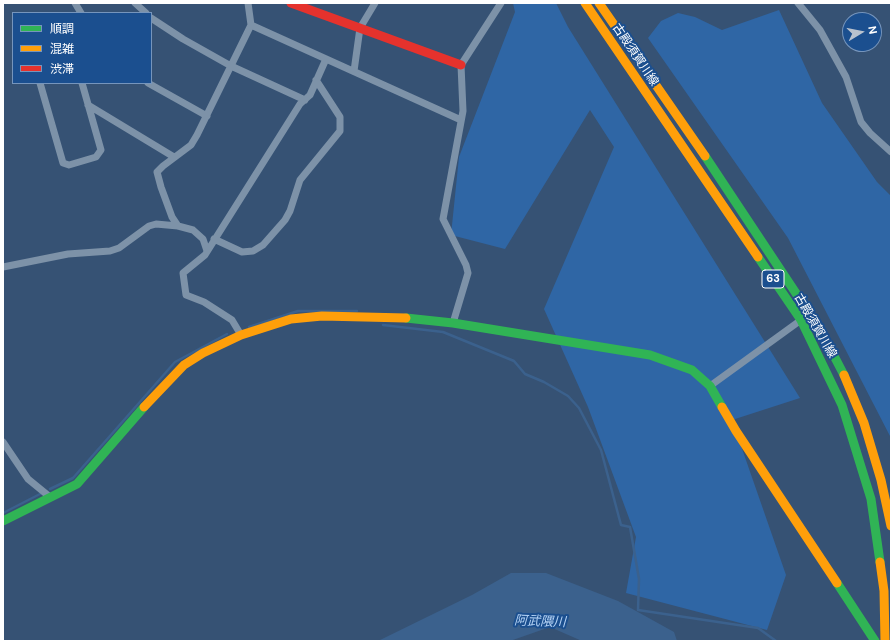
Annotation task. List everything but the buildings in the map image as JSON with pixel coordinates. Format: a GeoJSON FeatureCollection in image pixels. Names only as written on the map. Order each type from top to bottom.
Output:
{"type":"FeatureCollection","features":[{"type":"Feature","properties":{"kind":"main road"},"geometry":{"type":"LineString","coordinates":[[291,3],[461,66]]}},
{"type":"Feature","properties":{"kind":"main road","name":"古殿須賀川線"},"geometry":{"type":"LineString","coordinates":[[585,3],[801,320],[842,405],[856,445],[871,499],[884,591],[885,641]]}},
{"type":"Feature","properties":{"kind":"main road","name":"古殿須賀川線"},"geometry":{"type":"LineString","coordinates":[[599,3],[741,208],[821,331],[856,400],[888,496],[891,526]]}},
{"type":"Feature","properties":{"kind":"main road"},"geometry":{"type":"LineString","coordinates":[[3,521],[77,484],[161,387],[184,365],[203,353],[241,335],[291,319],[322,316],[412,318],[453,323],[650,355],[692,370],[710,386],[736,431],[875,641]]}},
{"type":"Feature","properties":{"kind":"street"},"geometry":{"type":"LineString","coordinates":[[74,3],[80,12]]}},
{"type":"Feature","properties":{"kind":"street"},"geometry":{"type":"LineString","coordinates":[[135,3],[145,12]]}},
{"type":"Feature","properties":{"kind":"street"},"geometry":{"type":"LineString","coordinates":[[178,226],[172,217],[157,175],[163,166],[194,140],[251,25],[248,3]]}},
{"type":"Feature","properties":{"kind":"street"},"geometry":{"type":"LineString","coordinates":[[354,71],[360,28],[375,3]]}},
{"type":"Feature","properties":{"kind":"street"},"geometry":{"type":"LineString","coordinates":[[453,323],[468,273],[466,265],[443,219],[463,110],[461,66],[501,3]]}},
{"type":"Feature","properties":{"kind":"street"},"geometry":{"type":"LineString","coordinates":[[798,3],[820,30],[846,77],[861,122],[870,134],[891,152]]}},
{"type":"Feature","properties":{"kind":"street"},"geometry":{"type":"LineString","coordinates":[[152,19],[183,39],[231,66],[305,100]]}},
{"type":"Feature","properties":{"kind":"street"},"geometry":{"type":"LineString","coordinates":[[251,25],[460,120]]}},
{"type":"Feature","properties":{"kind":"street"},"geometry":{"type":"LineString","coordinates":[[241,335],[232,320],[204,302],[186,295],[182,273],[205,255],[300,104],[310,95],[326,59]]}},
{"type":"Feature","properties":{"kind":"street"},"geometry":{"type":"LineString","coordinates":[[214,239],[242,252],[253,251],[263,245],[285,220],[290,211],[300,180],[340,131],[340,116],[316,80]]}},
{"type":"Feature","properties":{"kind":"street"},"geometry":{"type":"LineString","coordinates":[[40,84],[63,163],[66,164],[83,163],[99,156],[101,150],[82,84]]}},
{"type":"Feature","properties":{"kind":"street"},"geometry":{"type":"LineString","coordinates":[[150,84],[206,116]]}},
{"type":"Feature","properties":{"kind":"street"},"geometry":{"type":"LineString","coordinates":[[88,105],[174,157]]}},
{"type":"Feature","properties":{"kind":"street"},"geometry":{"type":"LineString","coordinates":[[3,267],[68,254],[110,251],[119,248],[150,226],[156,224],[178,226],[193,230],[203,239],[207,251]]}},
{"type":"Feature","properties":{"kind":"street"},"geometry":{"type":"LineString","coordinates":[[710,386],[801,320]]}},
{"type":"Feature","properties":{"kind":"street"},"geometry":{"type":"LineString","coordinates":[[3,442],[28,479],[50,497]]}},
{"type":"Feature","properties":{"kind":"shaded area"},"geometry":{"type":"Polygon","coordinates":[[[513,3],[556,3],[568,27],[800,398],[732,420],[786,575],[767,630],[626,593],[636,537],[588,407],[544,309],[614,147],[590,110],[505,249],[451,235],[459,157],[515,12],[513,3]]]}},
{"type":"Feature","properties":{"kind":"shaded area"},"geometry":{"type":"Polygon","coordinates":[[[779,10],[822,103],[877,182],[891,196],[891,438],[788,238],[648,38],[661,21],[678,13],[695,17],[722,30],[779,10]]]}},
{"type":"Feature","properties":{"kind":"water","name":"阿武隈川"},"geometry":{"type":"Polygon","coordinates":[[[511,573],[546,573],[618,601],[674,632],[677,641],[582,641],[550,627],[510,641],[378,641],[472,595],[511,573]]]}},
{"type":"Feature","properties":{"kind":"waterway"},"geometry":{"type":"LineString","coordinates":[[249,327],[298,311],[357,311]]}},
{"type":"Feature","properties":{"kind":"waterway"},"geometry":{"type":"LineString","coordinates":[[383,325],[443,332],[514,361],[525,374],[544,382],[568,396],[579,408],[601,450],[621,525],[630,527],[639,579],[638,610],[758,628],[776,641]]}},
{"type":"Feature","properties":{"kind":"waterway"},"geometry":{"type":"LineString","coordinates":[[50,489],[73,478],[175,362],[227,334]]}},
{"type":"Feature","properties":{"kind":"waterway"},"geometry":{"type":"LineString","coordinates":[[3,513],[40,494]]}},
{"type":"Feature","properties":{"kind":"traffic: fast"},"geometry":{"type":"LineString","coordinates":[[705,156],[821,331],[844,375]]}},
{"type":"Feature","properties":{"kind":"traffic: fast"},"geometry":{"type":"LineString","coordinates":[[758,257],[801,320],[842,405],[871,499],[880,562]]}},
{"type":"Feature","properties":{"kind":"traffic: fast"},"geometry":{"type":"LineString","coordinates":[[406,318],[453,323],[650,355],[692,370],[710,386],[722,407]]}},
{"type":"Feature","properties":{"kind":"traffic: fast"},"geometry":{"type":"LineString","coordinates":[[3,521],[77,484],[144,407]]}},
{"type":"Feature","properties":{"kind":"traffic: fast"},"geometry":{"type":"LineString","coordinates":[[837,583],[875,641]]}},
{"type":"Feature","properties":{"kind":"traffic: slow"},"geometry":{"type":"LineString","coordinates":[[585,3],[758,257]]}},
{"type":"Feature","properties":{"kind":"traffic: slow"},"geometry":{"type":"LineString","coordinates":[[599,3],[705,156]]}},
{"type":"Feature","properties":{"kind":"traffic: slow"},"geometry":{"type":"LineString","coordinates":[[144,407],[184,365],[203,353],[241,335],[291,319],[322,316],[406,318]]}},
{"type":"Feature","properties":{"kind":"traffic: slow"},"geometry":{"type":"LineString","coordinates":[[844,375],[864,423],[881,480],[891,526]]}},
{"type":"Feature","properties":{"kind":"traffic: slow"},"geometry":{"type":"LineString","coordinates":[[722,407],[736,431],[837,583]]}},
{"type":"Feature","properties":{"kind":"traffic: slow"},"geometry":{"type":"LineString","coordinates":[[880,562],[884,591],[885,641]]}},
{"type":"Feature","properties":{"kind":"traffic: jam"},"geometry":{"type":"LineString","coordinates":[[291,3],[461,65]]}}]}
